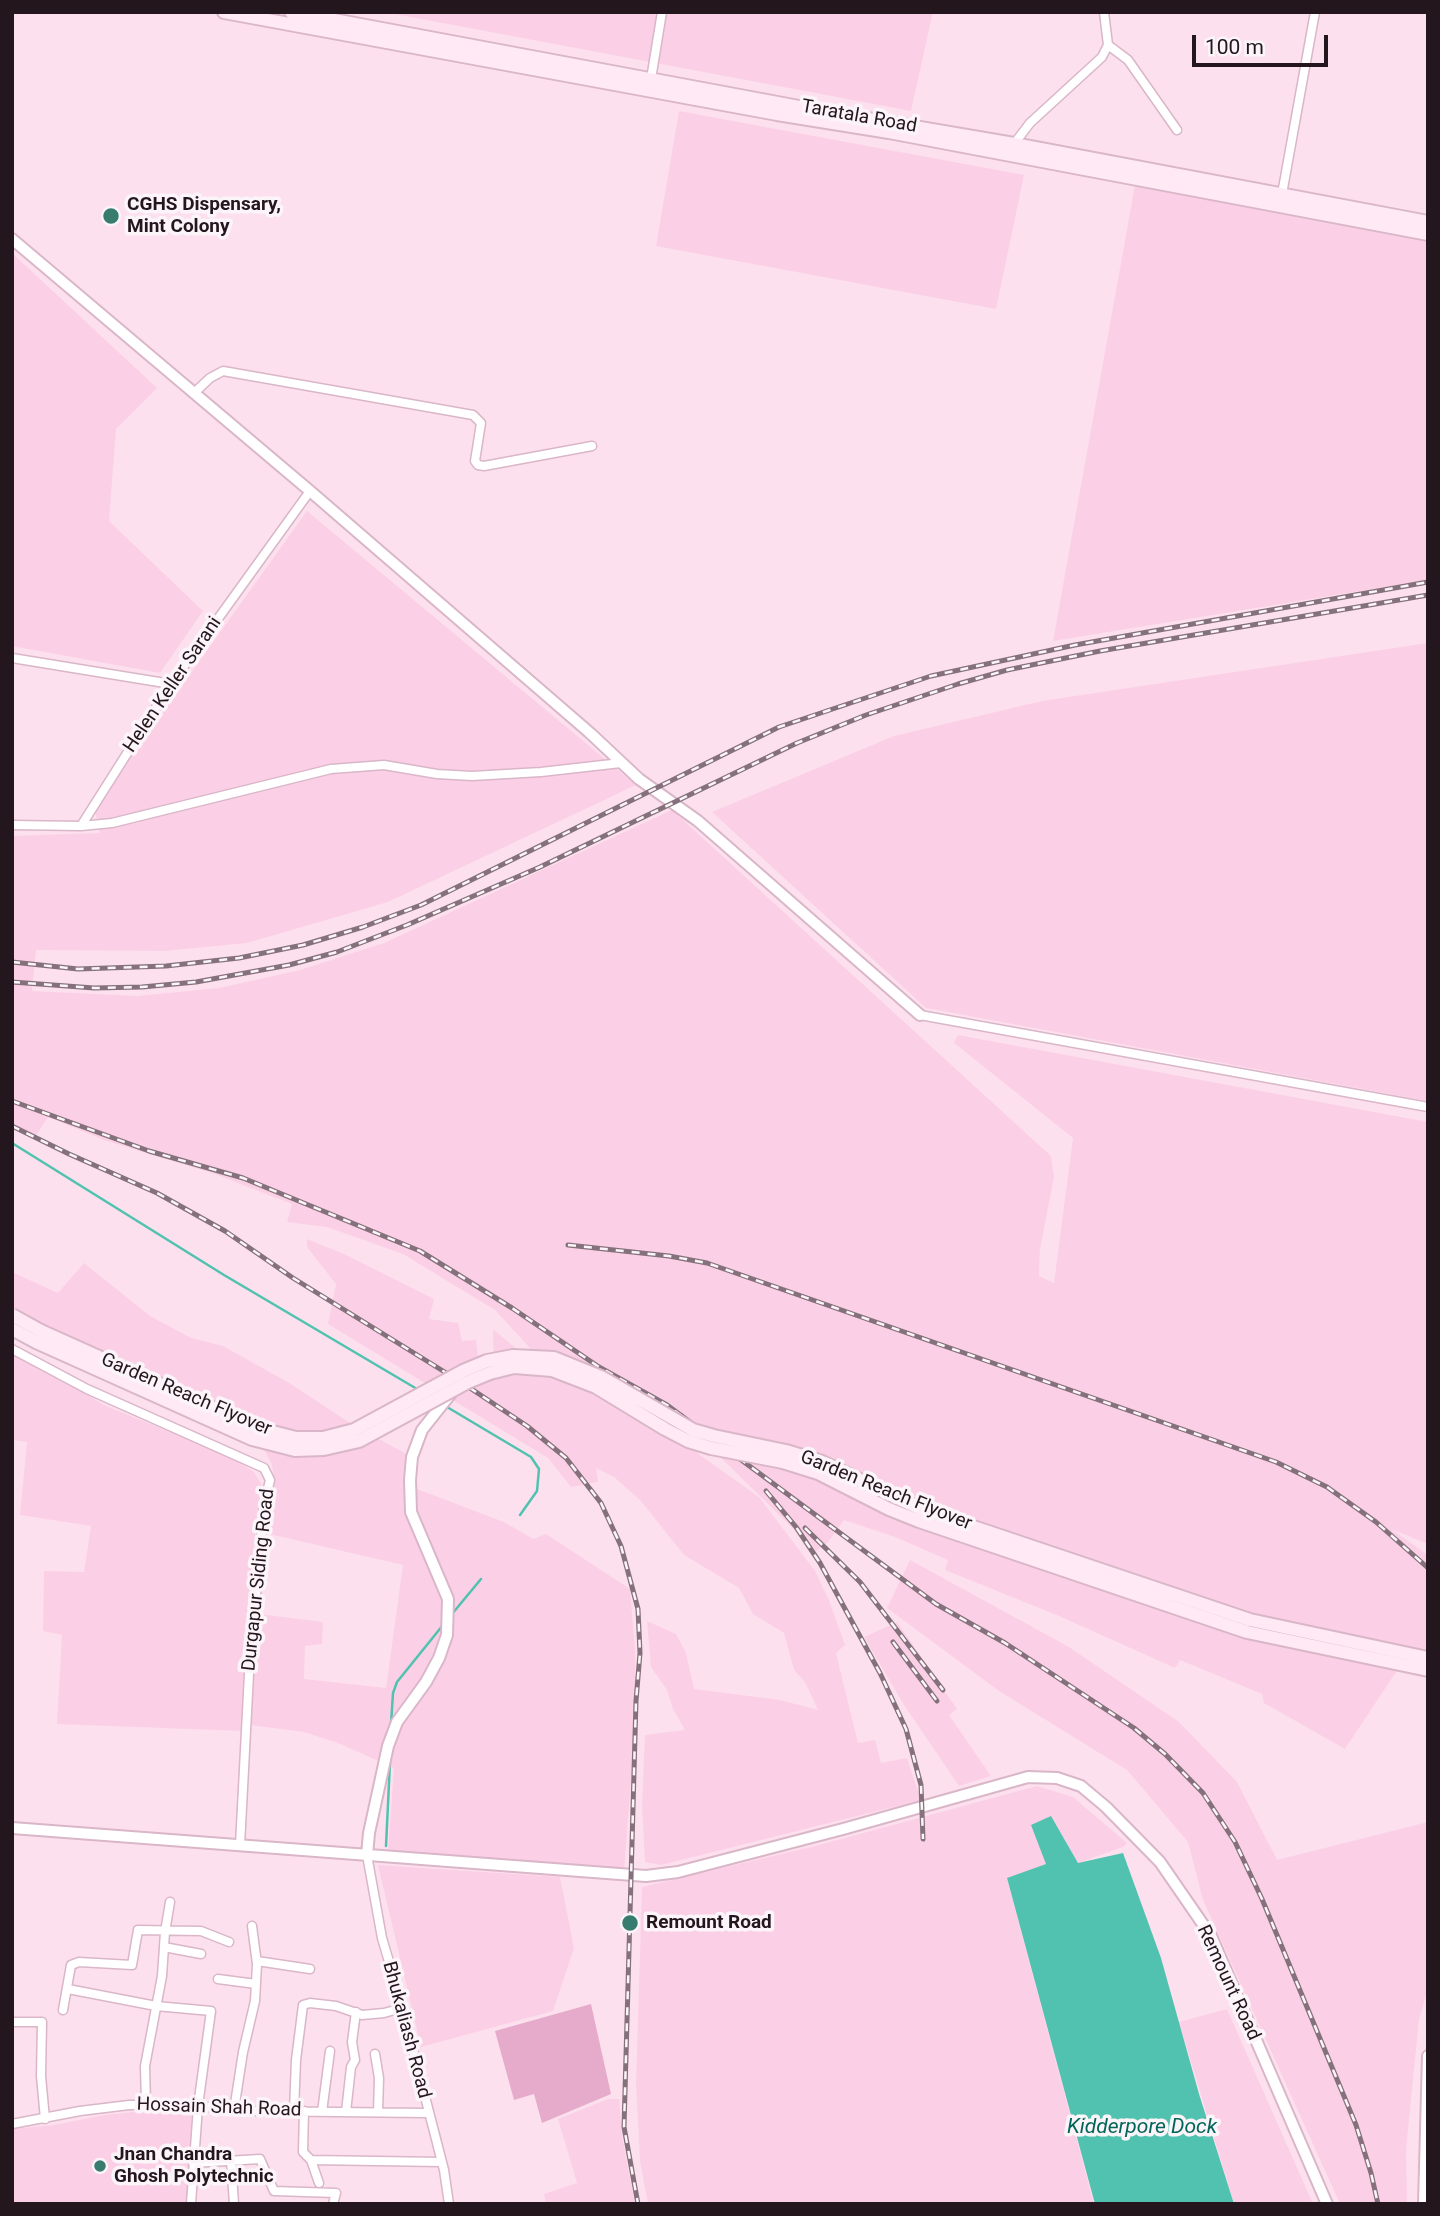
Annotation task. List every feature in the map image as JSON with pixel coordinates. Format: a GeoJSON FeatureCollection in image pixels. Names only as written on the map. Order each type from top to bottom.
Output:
{"type":"FeatureCollection","features":[{"type":"Feature","properties":{"kind":"main road"},"geometry":{"type":"LineString","coordinates":[[224,12],[1005,146],[1428,234]]}},
{"type":"Feature","properties":{"kind":"main road","name":"Taratala Road"},"geometry":{"type":"LineString","coordinates":[[291,12],[1428,222]]}},
{"type":"Feature","properties":{"kind":"main road","name":"Garden Reach Flyover"},"geometry":{"type":"LineString","coordinates":[[12,1315],[41,1331],[257,1428],[296,1438],[333,1436],[365,1426],[450,1378],[487,1362],[513,1356],[554,1358],[601,1377],[693,1430],[822,1462],[923,1510],[1250,1620],[1428,1658]]}},
{"type":"Feature","properties":{"kind":"main road","name":"Garden Reach Flyover"},"geometry":{"type":"LineString","coordinates":[[12,1329],[252,1439],[295,1450],[324,1450],[359,1441],[455,1388],[490,1373],[514,1367],[564,1373],[596,1387],[688,1441],[783,1462],[818,1473],[889,1509],[958,1534],[1247,1632],[1428,1670]]}},
{"type":"Feature","properties":{"kind":"street"},"geometry":{"type":"LineString","coordinates":[[651,79],[662,12]]}},
{"type":"Feature","properties":{"kind":"street"},"geometry":{"type":"LineString","coordinates":[[1005,146],[1102,57],[1108,45],[1104,12]]}},
{"type":"Feature","properties":{"kind":"street"},"geometry":{"type":"LineString","coordinates":[[1282,194],[1315,12]]}},
{"type":"Feature","properties":{"kind":"street"},"geometry":{"type":"LineString","coordinates":[[1108,45],[1128,60],[1177,130]]}},
{"type":"Feature","properties":{"kind":"street"},"geometry":{"type":"LineString","coordinates":[[12,239],[310,491],[590,733],[621,763],[698,821],[920,1015],[1428,1107]]}},
{"type":"Feature","properties":{"kind":"street"},"geometry":{"type":"LineString","coordinates":[[194,393],[217,372],[232,371],[473,415],[481,423],[475,461],[484,466],[592,446]]}},
{"type":"Feature","properties":{"kind":"street","name":"Helen Keller Sarani"},"geometry":{"type":"LineString","coordinates":[[81,826],[171,684],[310,491]]}},
{"type":"Feature","properties":{"kind":"street"},"geometry":{"type":"LineString","coordinates":[[12,658],[171,684]]}},
{"type":"Feature","properties":{"kind":"street"},"geometry":{"type":"LineString","coordinates":[[12,825],[81,826],[112,823],[308,774],[354,766],[384,765],[437,774],[472,776],[621,763]]}},
{"type":"Feature","properties":{"kind":"street","name":"Durgapur Siding Road"},"geometry":{"type":"LineString","coordinates":[[12,1349],[87,1389],[264,1468],[270,1480],[264,1505],[249,1674],[240,1845]]}},
{"type":"Feature","properties":{"kind":"street"},"geometry":{"type":"LineString","coordinates":[[367,1854],[388,1746],[397,1722],[426,1682],[439,1658],[447,1635],[448,1599],[411,1512],[410,1480],[412,1457],[422,1430],[455,1388]]}},
{"type":"Feature","properties":{"kind":"street","name":"Remount Road"},"geometry":{"type":"LineString","coordinates":[[12,1828],[646,1876],[678,1872],[1028,1777],[1057,1778],[1081,1786],[1106,1807],[1160,1862],[1211,1936],[1327,2204]]}},
{"type":"Feature","properties":{"kind":"street","name":"Bhukaliash Road"},"geometry":{"type":"LineString","coordinates":[[367,1854],[382,1938],[441,2162],[449,2204]]}},
{"type":"Feature","properties":{"kind":"street"},"geometry":{"type":"LineString","coordinates":[[146,2105],[145,2066],[162,1976],[170,1902]]}},
{"type":"Feature","properties":{"kind":"street"},"geometry":{"type":"LineString","coordinates":[[234,2109],[255,2001],[257,1961],[252,1926]]}},
{"type":"Feature","properties":{"kind":"street"},"geometry":{"type":"LineString","coordinates":[[63,2010],[71,1965],[79,1962],[132,1965],[138,1930],[201,1931],[229,1942]]}},
{"type":"Feature","properties":{"kind":"street"},"geometry":{"type":"LineString","coordinates":[[164,1947],[201,1954]]}},
{"type":"Feature","properties":{"kind":"street"},"geometry":{"type":"LineString","coordinates":[[257,1961],[310,1969]]}},
{"type":"Feature","properties":{"kind":"street"},"geometry":{"type":"LineString","coordinates":[[218,1979],[256,1983]]}},
{"type":"Feature","properties":{"kind":"street"},"geometry":{"type":"LineString","coordinates":[[68,1989],[156,2006],[211,2011],[198,2106],[191,2204]]}},
{"type":"Feature","properties":{"kind":"street"},"geometry":{"type":"LineString","coordinates":[[294,2111],[296,2060],[303,2005],[310,2003],[336,2006],[362,2015],[402,2008]]}},
{"type":"Feature","properties":{"kind":"street"},"geometry":{"type":"LineString","coordinates":[[346,2112],[351,2067],[355,2060],[352,2042],[356,2012]]}},
{"type":"Feature","properties":{"kind":"street"},"geometry":{"type":"LineString","coordinates":[[12,2022],[42,2022],[41,2076],[45,2119]]}},
{"type":"Feature","properties":{"kind":"street"},"geometry":{"type":"LineString","coordinates":[[322,2112],[330,2051]]}},
{"type":"Feature","properties":{"kind":"street"},"geometry":{"type":"LineString","coordinates":[[375,2054],[379,2078],[378,2112]]}},
{"type":"Feature","properties":{"kind":"street"},"geometry":{"type":"LineString","coordinates":[[1424,2204],[1428,2056]]}},
{"type":"Feature","properties":{"kind":"street","name":"Hossain Shah Road"},"geometry":{"type":"LineString","coordinates":[[12,2124],[80,2111],[146,2105],[427,2113]]}},
{"type":"Feature","properties":{"kind":"street"},"geometry":{"type":"LineString","coordinates":[[304,2111],[303,2152],[312,2160],[319,2183]]}},
{"type":"Feature","properties":{"kind":"street"},"geometry":{"type":"LineString","coordinates":[[193,2163],[260,2159],[274,2191],[336,2193],[333,2204]]}},
{"type":"Feature","properties":{"kind":"street"},"geometry":{"type":"LineString","coordinates":[[231,2160],[234,2204]]}},
{"type":"Feature","properties":{"kind":"street"},"geometry":{"type":"LineString","coordinates":[[312,2160],[441,2162]]}},
{"type":"Feature","properties":{"kind":"street"},"geometry":{"type":"LineString","coordinates":[[289,2204],[290,2192]]}},
{"type":"Feature","properties":{"kind":"shaded area"},"geometry":{"type":"Polygon","coordinates":[[[384,12],[933,12],[911,111],[384,12]]]}},
{"type":"Feature","properties":{"kind":"shaded area"},"geometry":{"type":"Polygon","coordinates":[[[679,111],[1024,175],[996,309],[656,246],[679,111]]]}},
{"type":"Feature","properties":{"kind":"shaded area"},"geometry":{"type":"Polygon","coordinates":[[[1135,185],[1428,237],[1428,580],[1053,641],[1135,185]]]}},
{"type":"Feature","properties":{"kind":"shaded area"},"geometry":{"type":"Polygon","coordinates":[[[12,253],[157,388],[116,429],[109,521],[203,611],[160,673],[12,646],[12,253]]]}},
{"type":"Feature","properties":{"kind":"shaded area"},"geometry":{"type":"Polygon","coordinates":[[[307,511],[636,785],[388,902],[247,943],[164,951],[36,950],[32,991],[137,996],[219,988],[300,970],[384,943],[672,810],[1051,1156],[1054,1177],[1040,1249],[1039,1276],[1054,1283],[1073,1138],[954,1043],[958,1035],[1428,1122],[1428,1544],[1391,1529],[1428,1555],[1428,1666],[1404,1660],[1345,1749],[1264,1703],[1262,1694],[1180,1660],[1175,1668],[1059,1616],[945,1570],[948,1560],[895,1537],[844,1520],[828,1542],[816,1551],[712,1449],[671,1418],[552,1372],[495,1310],[403,1254],[327,1227],[287,1222],[292,1204],[215,1174],[104,1140],[48,1117],[34,1139],[12,1126],[12,836],[100,833],[94,808],[307,511]]]}},
{"type":"Feature","properties":{"kind":"shaded area"},"geometry":{"type":"Polygon","coordinates":[[[1428,643],[1428,1101],[926,1008],[712,812],[894,736],[1042,701],[1428,643]]]}},
{"type":"Feature","properties":{"kind":"shaded area"},"geometry":{"type":"Polygon","coordinates":[[[307,1239],[344,1254],[434,1299],[429,1319],[458,1323],[462,1341],[476,1340],[479,1367],[494,1369],[493,1329],[548,1376],[598,1375],[702,1444],[697,1453],[759,1497],[815,1571],[845,1645],[836,1653],[858,1743],[875,1740],[881,1763],[907,1758],[921,1800],[661,1865],[645,1862],[642,1805],[645,1735],[685,1730],[673,1709],[667,1690],[651,1667],[647,1621],[676,1634],[686,1653],[694,1689],[780,1700],[818,1710],[805,1682],[794,1670],[784,1633],[753,1614],[739,1588],[684,1555],[640,1500],[614,1477],[596,1468],[598,1482],[571,1487],[548,1458],[328,1324],[336,1284],[307,1247],[307,1239]]]}},
{"type":"Feature","properties":{"kind":"shaded area"},"geometry":{"type":"Polygon","coordinates":[[[84,1263],[150,1316],[191,1338],[223,1346],[408,1455],[417,1489],[504,1522],[533,1539],[546,1534],[630,1589],[636,1714],[624,1871],[388,1851],[394,1768],[338,1743],[304,1732],[249,1725],[259,1614],[323,1622],[322,1644],[305,1646],[304,1679],[386,1688],[403,1565],[265,1533],[274,1480],[272,1465],[262,1445],[12,1334],[12,1272],[58,1293],[84,1263]]]}},
{"type":"Feature","properties":{"kind":"shaded area"},"geometry":{"type":"Polygon","coordinates":[[[12,1350],[104,1405],[233,1458],[254,1472],[263,1487],[254,1544],[242,1731],[57,1724],[62,1635],[43,1631],[44,1571],[84,1572],[91,1526],[20,1515],[27,1442],[12,1440],[12,1350]]]}},
{"type":"Feature","properties":{"kind":"shaded area"},"geometry":{"type":"Polygon","coordinates":[[[910,1560],[1069,1647],[1179,1722],[1237,1782],[1277,1860],[1428,1822],[1428,1989],[1419,2019],[1406,2150],[1407,2204],[1340,2204],[1203,1900],[1188,1842],[1127,1770],[999,1691],[887,1608],[910,1560]]]}},
{"type":"Feature","properties":{"kind":"shaded area"},"geometry":{"type":"Polygon","coordinates":[[[897,1622],[957,1709],[949,1715],[991,1776],[959,1786],[904,1705],[864,1637],[897,1622]]]}},
{"type":"Feature","properties":{"kind":"shaded area"},"geometry":{"type":"Polygon","coordinates":[[[1037,1786],[1073,1797],[1127,1843],[1123,1847],[1078,1863],[1051,1816],[1046,1864],[1007,1879],[1094,2204],[648,2204],[640,2161],[636,2084],[642,1887],[815,1846],[1037,1786]]]}},
{"type":"Feature","properties":{"kind":"shaded area"},"geometry":{"type":"Polygon","coordinates":[[[378,1865],[560,1877],[574,1948],[553,2011],[421,2047],[378,1865]]]}},
{"type":"Feature","properties":{"kind":"shaded area"},"geometry":{"type":"Polygon","coordinates":[[[591,2004],[611,2094],[542,2123],[534,2094],[514,2100],[495,2031],[591,2004]]]}},
{"type":"Feature","properties":{"kind":"shaded area"},"geometry":{"type":"Polygon","coordinates":[[[1227,2009],[1313,2204],[1234,2204],[1179,2022],[1227,2009]]]}},
{"type":"Feature","properties":{"kind":"shaded area"},"geometry":{"type":"Polygon","coordinates":[[[608,2099],[619,2099],[622,2136],[635,2204],[546,2204],[544,2194],[577,2183],[558,2119],[608,2099]]]}},
{"type":"Feature","properties":{"kind":"shaded area","name":"Jnan Chandra Ghosh Polytechnic"},"geometry":{"type":"Polygon","coordinates":[[[134,2112],[192,2112],[187,2204],[12,2204],[12,2129],[134,2112]]]}},
{"type":"Feature","properties":{"kind":"water","name":"Kidderpore Dock"},"geometry":{"type":"Polygon","coordinates":[[[1051,1816],[1078,1863],[1123,1853],[1161,1958],[1199,2094],[1234,2204],[1095,2204],[1007,1878],[1046,1864],[1031,1825],[1051,1816]]]}},
{"type":"Feature","properties":{"kind":"waterway"},"geometry":{"type":"LineString","coordinates":[[12,1143],[224,1275],[417,1389]]}},
{"type":"Feature","properties":{"kind":"waterway"},"geometry":{"type":"LineString","coordinates":[[447,1407],[531,1457],[539,1469],[537,1491],[520,1515]]}},
{"type":"Feature","properties":{"kind":"waterway"},"geometry":{"type":"LineString","coordinates":[[452,1614],[481,1579]]}},
{"type":"Feature","properties":{"kind":"waterway"},"geometry":{"type":"LineString","coordinates":[[391,1724],[393,1693],[397,1682],[443,1625]]}},
{"type":"Feature","properties":{"kind":"waterway"},"geometry":{"type":"LineString","coordinates":[[386,1846],[390,1762]]}},
{"type":"Feature","properties":{"kind":"railway"},"geometry":{"type":"LineString","coordinates":[[12,962],[78,969],[166,966],[239,958],[303,945],[363,927],[421,905],[779,727],[931,676],[1075,645],[1428,582]]}},
{"type":"Feature","properties":{"kind":"railway"},"geometry":{"type":"LineString","coordinates":[[12,982],[94,988],[142,987],[196,982],[289,965],[337,952],[407,925],[540,867],[797,743],[866,715],[958,684],[1007,670],[1100,651],[1428,595]]}},
{"type":"Feature","properties":{"kind":"railway"},"geometry":{"type":"LineString","coordinates":[[12,1101],[149,1151],[243,1178],[420,1251],[512,1308],[599,1367],[667,1405],[936,1604],[1005,1643],[1134,1728],[1165,1754],[1203,1793],[1235,1842],[1262,1899],[1356,2125],[1378,2204]]}},
{"type":"Feature","properties":{"kind":"railway"},"geometry":{"type":"LineString","coordinates":[[12,1126],[157,1193],[225,1231],[293,1278],[527,1426],[566,1458],[601,1503],[621,1546],[638,1609],[640,1653],[636,1701],[624,2127],[638,2204]]}},
{"type":"Feature","properties":{"kind":"railway"},"geometry":{"type":"LineString","coordinates":[[568,1245],[707,1263],[1276,1462],[1327,1487],[1376,1522],[1428,1568]]}},
{"type":"Feature","properties":{"kind":"railway"},"geometry":{"type":"LineString","coordinates":[[766,1491],[796,1527],[820,1563],[880,1673],[906,1729],[921,1785],[923,1839]]}},
{"type":"Feature","properties":{"kind":"railway"},"geometry":{"type":"LineString","coordinates":[[805,1528],[860,1582],[943,1690]]}},
{"type":"Feature","properties":{"kind":"railway"},"geometry":{"type":"LineString","coordinates":[[893,1642],[937,1701]]}},
{"type":"Feature","properties":{"kind":"place","name":"CGHS Dispensary, Mint Colony"},"geometry":{"type":"Point","coordinates":[111,216]}},
{"type":"Feature","properties":{"kind":"place","name":"Remount Road"},"geometry":{"type":"Point","coordinates":[630,1923]}},
{"type":"Feature","properties":{"kind":"place","name":"Jnan Chandra Ghosh Polytechnic"},"geometry":{"type":"Point","coordinates":[100,2166]}}]}
